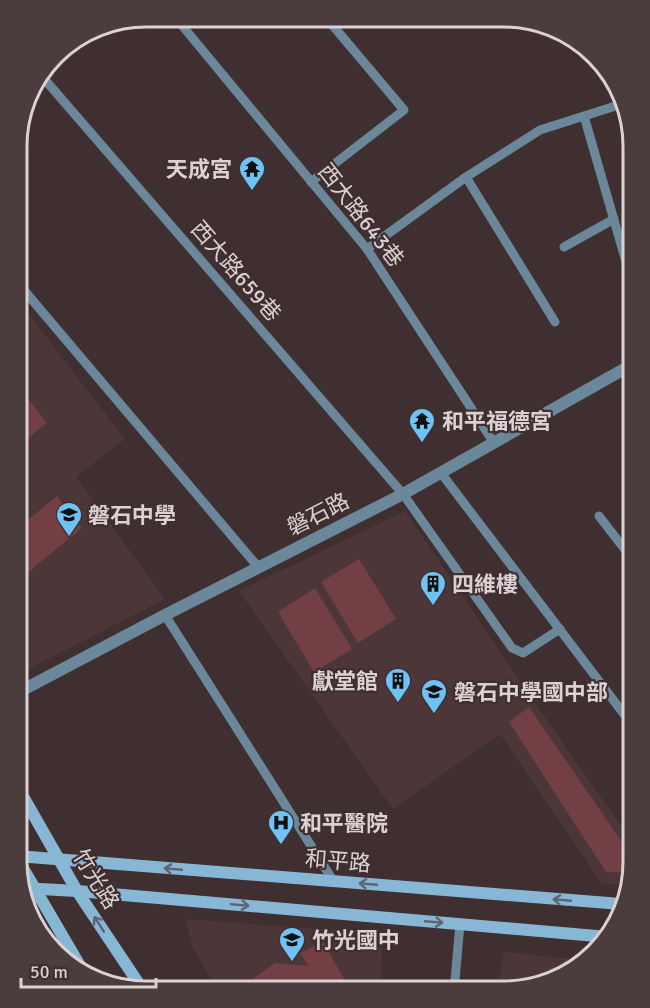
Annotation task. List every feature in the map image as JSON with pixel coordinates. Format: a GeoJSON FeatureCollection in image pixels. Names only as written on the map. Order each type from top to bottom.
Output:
{"type":"FeatureCollection","features":[{"type":"Feature","properties":{"kind":"street","name":"磐石路"},"geometry":{"type":"LineString","coordinates":[[27,688],[403,494],[623,370]]}},
{"type":"Feature","properties":{"kind":"street","name":"竹光路"},"geometry":{"type":"LineString","coordinates":[[27,804],[77,891],[138,980]]}},
{"type":"Feature","properties":{"kind":"street","name":"和平路"},"geometry":{"type":"LineString","coordinates":[[27,858],[616,904]]}},
{"type":"Feature","properties":{"kind":"street"},"geometry":{"type":"LineString","coordinates":[[28,878],[74,956]]}},
{"type":"Feature","properties":{"kind":"street"},"geometry":{"type":"LineString","coordinates":[[30,889],[77,891],[596,936]]}},
{"type":"Feature","properties":{"kind":"lane","name":"西大路643巷"},"geometry":{"type":"LineString","coordinates":[[183,27],[367,249],[494,443]]}},
{"type":"Feature","properties":{"kind":"lane"},"geometry":{"type":"LineString","coordinates":[[311,182],[404,110],[334,27]]}},
{"type":"Feature","properties":{"kind":"lane","name":"西大路659巷"},"geometry":{"type":"LineString","coordinates":[[46,81],[403,494],[512,648],[523,653],[560,629]]}},
{"type":"Feature","properties":{"kind":"lane"},"geometry":{"type":"LineString","coordinates":[[367,249],[466,177],[540,130],[616,106]]}},
{"type":"Feature","properties":{"kind":"lane"},"geometry":{"type":"LineString","coordinates":[[584,116],[614,219],[623,241]]}},
{"type":"Feature","properties":{"kind":"lane"},"geometry":{"type":"LineString","coordinates":[[466,177],[555,322]]}},
{"type":"Feature","properties":{"kind":"lane"},"geometry":{"type":"LineString","coordinates":[[564,247],[614,219]]}},
{"type":"Feature","properties":{"kind":"lane"},"geometry":{"type":"LineString","coordinates":[[27,294],[259,568]]}},
{"type":"Feature","properties":{"kind":"lane"},"geometry":{"type":"LineString","coordinates":[[441,472],[623,713]]}},
{"type":"Feature","properties":{"kind":"lane"},"geometry":{"type":"LineString","coordinates":[[598,516],[623,547]]}},
{"type":"Feature","properties":{"kind":"lane"},"geometry":{"type":"LineString","coordinates":[[165,615],[334,882]]}},
{"type":"Feature","properties":{"kind":"lane"},"geometry":{"type":"LineString","coordinates":[[455,981],[460,924]]}},
{"type":"Feature","properties":{"kind":"shaded area","name":"磐石中學"},"geometry":{"type":"Polygon","coordinates":[[[27,312],[125,439],[76,477],[165,599],[27,670],[27,312]]]}},
{"type":"Feature","properties":{"kind":"shaded area"},"geometry":{"type":"Polygon","coordinates":[[[27,397],[47,423],[27,439],[27,397]]]}},
{"type":"Feature","properties":{"kind":"shaded area"},"geometry":{"type":"Polygon","coordinates":[[[57,496],[82,528],[27,573],[27,521],[57,496]]]}},
{"type":"Feature","properties":{"kind":"shaded area","name":"磐石中學國中部"},"geometry":{"type":"Polygon","coordinates":[[[405,511],[623,829],[621,885],[602,884],[500,734],[393,809],[239,591],[405,511]]]}},
{"type":"Feature","properties":{"kind":"shaded area"},"geometry":{"type":"Polygon","coordinates":[[[359,559],[396,619],[358,643],[321,582],[359,559]]]}},
{"type":"Feature","properties":{"kind":"shaded area"},"geometry":{"type":"Polygon","coordinates":[[[315,588],[352,649],[314,672],[278,612],[315,588]]]}},
{"type":"Feature","properties":{"kind":"shaded area"},"geometry":{"type":"Polygon","coordinates":[[[529,707],[623,843],[623,873],[606,872],[509,722],[529,707]]]}},
{"type":"Feature","properties":{"kind":"shaded area","name":"竹光國中"},"geometry":{"type":"Polygon","coordinates":[[[185,919],[382,934],[382,981],[212,981],[193,948],[185,919]]]}},
{"type":"Feature","properties":{"kind":"shaded area"},"geometry":{"type":"Polygon","coordinates":[[[323,942],[345,981],[250,981],[275,963],[309,966],[300,953],[323,942]]]}},
{"type":"Feature","properties":{"kind":"shaded area"},"geometry":{"type":"Polygon","coordinates":[[[503,952],[572,959],[542,975],[527,979],[499,981],[503,952]]]}},
{"type":"Feature","properties":{"kind":"place","name":"天成宮"},"geometry":{"type":"Point","coordinates":[252,192]}},
{"type":"Feature","properties":{"kind":"place","name":"和平福德宮"},"geometry":{"type":"Point","coordinates":[422,444]}},
{"type":"Feature","properties":{"kind":"place","name":"磐石中學"},"geometry":{"type":"Point","coordinates":[69,538]}},
{"type":"Feature","properties":{"kind":"place","name":"四維樓"},"geometry":{"type":"Point","coordinates":[433,607]}},
{"type":"Feature","properties":{"kind":"place","name":"獻堂館"},"geometry":{"type":"Point","coordinates":[398,704]}},
{"type":"Feature","properties":{"kind":"place","name":"磐石中學國中部"},"geometry":{"type":"Point","coordinates":[434,715]}},
{"type":"Feature","properties":{"kind":"place","name":"和平醫院"},"geometry":{"type":"Point","coordinates":[281,846]}},
{"type":"Feature","properties":{"kind":"place","name":"竹光國中"},"geometry":{"type":"Point","coordinates":[292,963]}}]}
